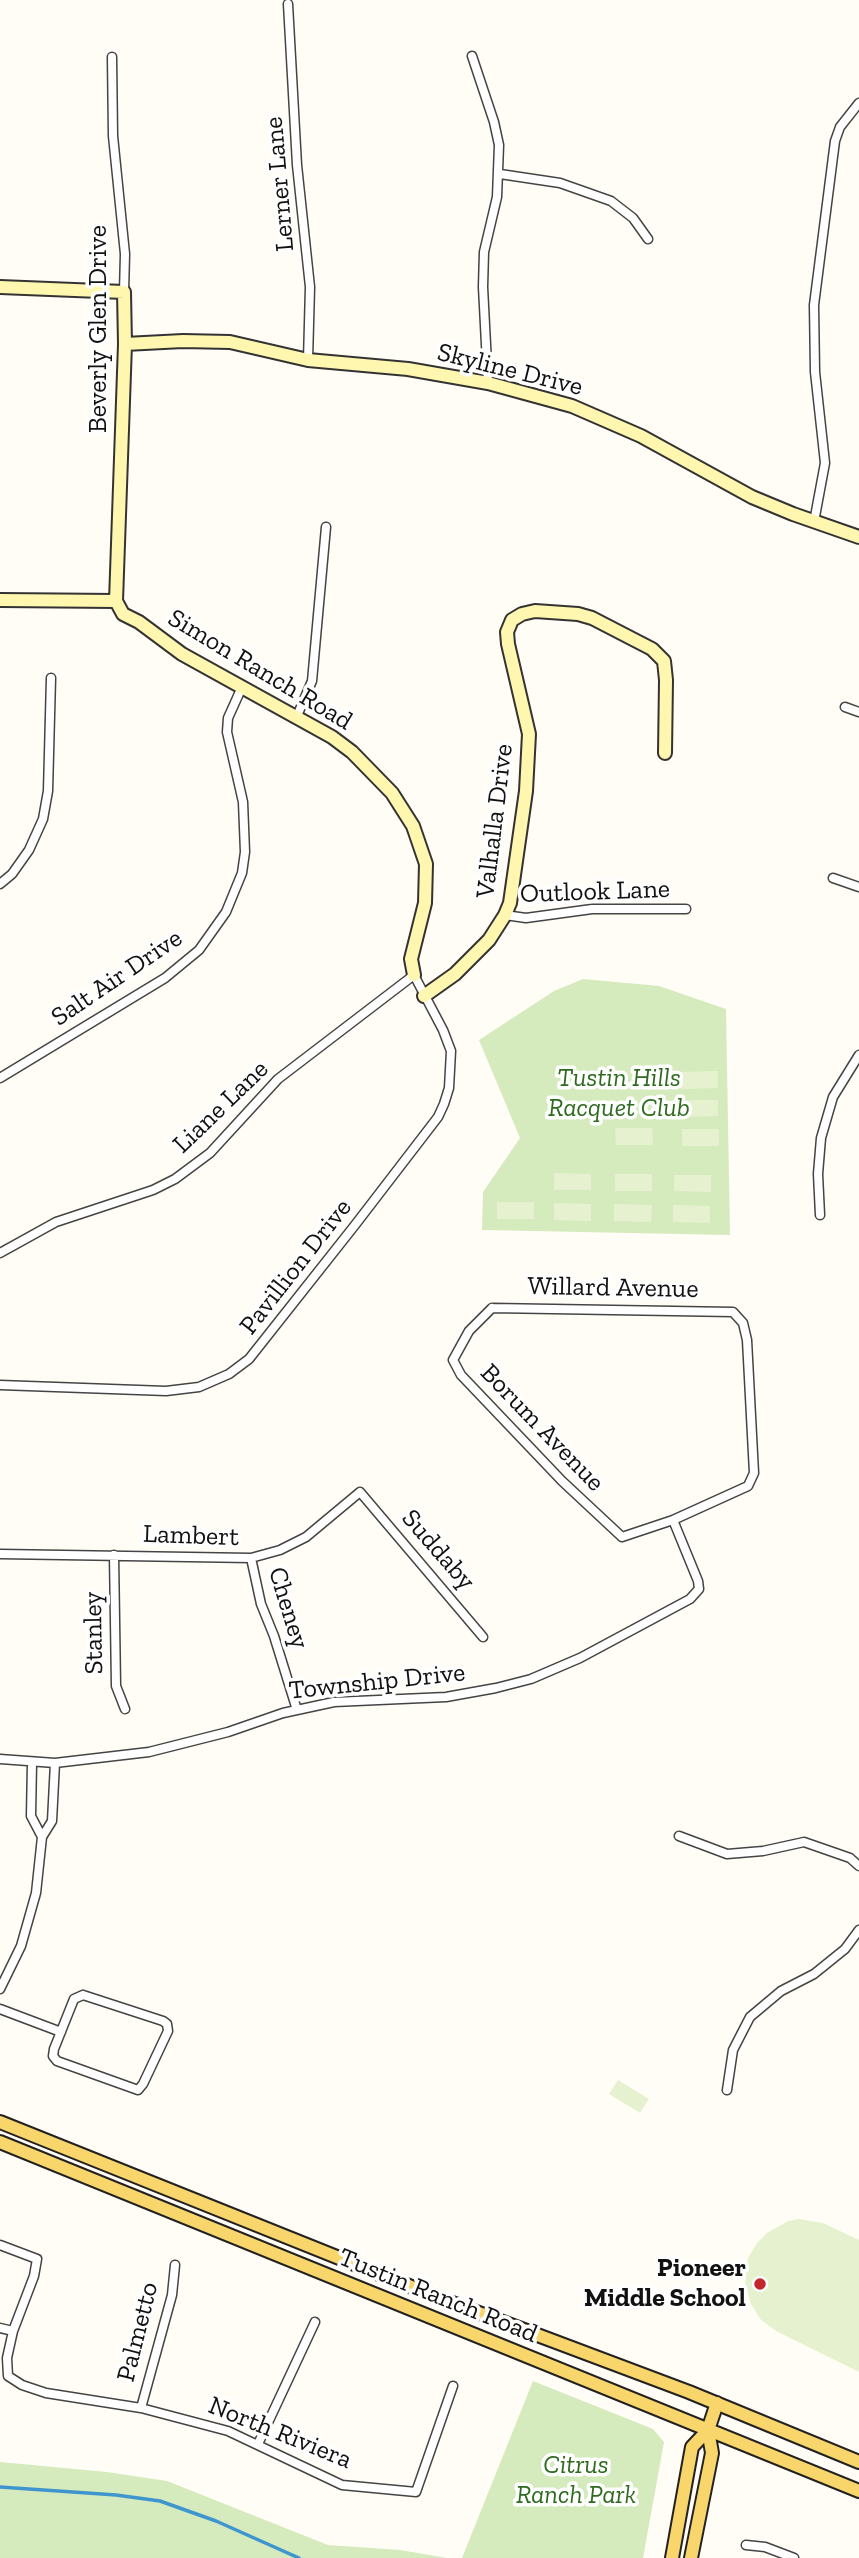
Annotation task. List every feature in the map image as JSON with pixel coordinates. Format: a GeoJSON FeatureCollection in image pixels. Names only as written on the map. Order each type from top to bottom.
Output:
{"type":"FeatureCollection","features":[{"type":"Feature","properties":{"kind":"main road","name":"Tustin Ranch Road"},"geometry":{"type":"LineString","coordinates":[[0,2122],[439,2298],[717,2403],[859,2462]]}},
{"type":"Feature","properties":{"kind":"main road","name":"Tustin Ranch Road"},"geometry":{"type":"LineString","coordinates":[[0,2142],[859,2491]]}},
{"type":"Feature","properties":{"kind":"main road"},"geometry":{"type":"LineString","coordinates":[[671,2558],[692,2447],[708,2430],[717,2403]]}},
{"type":"Feature","properties":{"kind":"main road"},"geometry":{"type":"LineString","coordinates":[[691,2558],[712,2453],[708,2430]]}},
{"type":"Feature","properties":{"kind":"street","name":"Lerner Lane"},"geometry":{"type":"LineString","coordinates":[[288,4],[297,165],[310,287],[308,360]]}},
{"type":"Feature","properties":{"kind":"street"},"geometry":{"type":"LineString","coordinates":[[472,56],[499,145],[500,174],[497,197],[484,251],[488,383]]}},
{"type":"Feature","properties":{"kind":"street","name":"Beverly Glen Drive"},"geometry":{"type":"LineString","coordinates":[[111,57],[113,136],[125,254],[125,344],[116,601]]}},
{"type":"Feature","properties":{"kind":"street"},"geometry":{"type":"LineString","coordinates":[[814,522],[825,463],[815,372],[814,305],[835,141],[840,127],[859,103]]}},
{"type":"Feature","properties":{"kind":"street"},"geometry":{"type":"LineString","coordinates":[[500,174],[560,183],[611,201],[633,218],[648,239]]}},
{"type":"Feature","properties":{"kind":"street"},"geometry":{"type":"LineString","coordinates":[[0,287],[124,292]]}},
{"type":"Feature","properties":{"kind":"street","name":"Skyline Drive"},"geometry":{"type":"LineString","coordinates":[[125,344],[230,342],[308,360],[408,369],[488,383],[572,406],[641,436],[752,497],[859,537]]}},
{"type":"Feature","properties":{"kind":"street"},"geometry":{"type":"LineString","coordinates":[[297,716],[312,681],[326,527]]}},
{"type":"Feature","properties":{"kind":"street"},"geometry":{"type":"LineString","coordinates":[[0,600],[116,601]]}},
{"type":"Feature","properties":{"kind":"street","name":"Simon Ranch Road"},"geometry":{"type":"LineString","coordinates":[[116,601],[122,614],[139,622],[182,654],[332,737],[360,759],[392,793],[414,826],[426,864],[425,903],[411,959],[414,975]]}},
{"type":"Feature","properties":{"kind":"street","name":"Valhalla Drive"},"geometry":{"type":"LineString","coordinates":[[424,996],[455,974],[489,940],[505,915],[517,857],[528,747],[524,709],[508,644],[507,632],[512,620],[535,611],[578,614],[592,618],[652,649],[664,661],[665,753]]}},
{"type":"Feature","properties":{"kind":"street"},"geometry":{"type":"LineString","coordinates":[[0,884],[12,874],[29,850],[43,819],[48,792],[51,678]]}},
{"type":"Feature","properties":{"kind":"street","name":"Salt Air Drive"},"geometry":{"type":"LineString","coordinates":[[0,1078],[165,978],[199,950],[226,912],[242,873],[245,852],[243,802],[227,732],[228,718],[242,687]]}},
{"type":"Feature","properties":{"kind":"street"},"geometry":{"type":"LineString","coordinates":[[845,707],[859,712]]}},
{"type":"Feature","properties":{"kind":"street"},"geometry":{"type":"LineString","coordinates":[[834,878],[859,887]]}},
{"type":"Feature","properties":{"kind":"street","name":"Outlook Lane"},"geometry":{"type":"LineString","coordinates":[[505,915],[526,918],[592,909],[686,909]]}},
{"type":"Feature","properties":{"kind":"street","name":"Pavillion Drive"},"geometry":{"type":"LineString","coordinates":[[0,1385],[166,1391],[199,1387],[229,1374],[249,1359],[364,1214],[438,1117],[444,1104],[449,1088],[451,1051],[414,975]]}},
{"type":"Feature","properties":{"kind":"street","name":"Liane Lane"},"geometry":{"type":"LineString","coordinates":[[0,1253],[56,1222],[153,1190],[175,1179],[210,1153],[278,1079],[414,975]]}},
{"type":"Feature","properties":{"kind":"street"},"geometry":{"type":"LineString","coordinates":[[820,1215],[818,1174],[821,1138],[833,1097],[859,1055]]}},
{"type":"Feature","properties":{"kind":"street","name":"Willard Avenue"},"geometry":{"type":"LineString","coordinates":[[492,1308],[733,1312],[743,1323],[747,1340],[754,1474],[748,1486],[673,1520]]}},
{"type":"Feature","properties":{"kind":"street","name":"Borum Avenue"},"geometry":{"type":"LineString","coordinates":[[492,1308],[469,1331],[453,1360],[461,1375],[579,1499],[622,1537],[673,1520]]}},
{"type":"Feature","properties":{"kind":"street","name":"Lambert"},"geometry":{"type":"LineString","coordinates":[[0,1554],[251,1558],[280,1550],[306,1537],[360,1492]]}},
{"type":"Feature","properties":{"kind":"street","name":"Suddaby"},"geometry":{"type":"LineString","coordinates":[[360,1492],[483,1637]]}},
{"type":"Feature","properties":{"kind":"street","name":"Township Drive"},"geometry":{"type":"LineString","coordinates":[[0,1759],[55,1763],[149,1752],[228,1732],[297,1710],[347,1701],[446,1697],[518,1683],[580,1658],[690,1599],[699,1588],[673,1520]]}},
{"type":"Feature","properties":{"kind":"street","name":"Stanley"},"geometry":{"type":"LineString","coordinates":[[114,1555],[116,1686],[125,1709]]}},
{"type":"Feature","properties":{"kind":"street","name":"Cheney"},"geometry":{"type":"LineString","coordinates":[[251,1558],[261,1604],[297,1710]]}},
{"type":"Feature","properties":{"kind":"street"},"geometry":{"type":"LineString","coordinates":[[32,1763],[30,1816],[43,1837]]}},
{"type":"Feature","properties":{"kind":"street"},"geometry":{"type":"LineString","coordinates":[[0,1989],[21,1945],[36,1893],[43,1837],[51,1821],[55,1763]]}},
{"type":"Feature","properties":{"kind":"street"},"geometry":{"type":"LineString","coordinates":[[678,1836],[727,1854],[763,1851],[804,1842],[850,1858],[859,1866]]}},
{"type":"Feature","properties":{"kind":"street"},"geometry":{"type":"LineString","coordinates":[[727,2091],[733,2050],[750,2017],[781,1991],[814,1974],[845,1949],[859,1930]]}},
{"type":"Feature","properties":{"kind":"street"},"geometry":{"type":"LineString","coordinates":[[83,1995],[163,2021],[169,2031],[138,2090],[57,2061],[53,2056],[61,2032],[74,1999],[83,1995]]}},
{"type":"Feature","properties":{"kind":"street"},"geometry":{"type":"LineString","coordinates":[[0,2009],[61,2032]]}},
{"type":"Feature","properties":{"kind":"street"},"geometry":{"type":"LineString","coordinates":[[0,2245],[37,2259],[34,2276],[13,2331],[0,2328]]}},
{"type":"Feature","properties":{"kind":"street","name":"Palmetto"},"geometry":{"type":"LineString","coordinates":[[141,2408],[172,2295],[175,2265]]}},
{"type":"Feature","properties":{"kind":"street"},"geometry":{"type":"LineString","coordinates":[[258,2444],[315,2322]]}},
{"type":"Feature","properties":{"kind":"street","name":"North Riviera"},"geometry":{"type":"LineString","coordinates":[[13,2331],[7,2358],[8,2376],[22,2385],[46,2393],[141,2408],[228,2431],[342,2485],[416,2492],[453,2386]]}},
{"type":"Feature","properties":{"kind":"street"},"geometry":{"type":"LineString","coordinates":[[746,2545],[765,2547],[794,2558]]}},
{"type":"Feature","properties":{"kind":"green space","name":"Tustin Hills Racquet Club"},"geometry":{"type":"Polygon","coordinates":[[[583,979],[659,986],[726,1009],[730,1235],[482,1230],[483,1192],[520,1138],[479,1040],[554,991],[583,979]]]}},
{"type":"Feature","properties":{"kind":"green space"},"geometry":{"type":"Polygon","coordinates":[[[718,1071],[718,1088],[681,1089],[681,1072],[718,1071]]]}},
{"type":"Feature","properties":{"kind":"green space"},"geometry":{"type":"Polygon","coordinates":[[[681,1100],[718,1100],[718,1116],[681,1117],[681,1100]]]}},
{"type":"Feature","properties":{"kind":"green space"},"geometry":{"type":"Polygon","coordinates":[[[615,1128],[652,1128],[653,1145],[616,1145],[615,1128]]]}},
{"type":"Feature","properties":{"kind":"green space"},"geometry":{"type":"Polygon","coordinates":[[[682,1129],[719,1129],[719,1146],[682,1146],[682,1129]]]}},
{"type":"Feature","properties":{"kind":"green space"},"geometry":{"type":"Polygon","coordinates":[[[554,1173],[591,1174],[591,1190],[554,1190],[554,1173]]]}},
{"type":"Feature","properties":{"kind":"green space"},"geometry":{"type":"Polygon","coordinates":[[[615,1174],[652,1174],[652,1191],[615,1191],[615,1174]]]}},
{"type":"Feature","properties":{"kind":"green space"},"geometry":{"type":"Polygon","coordinates":[[[674,1175],[711,1175],[711,1192],[674,1191],[674,1175]]]}},
{"type":"Feature","properties":{"kind":"green space"},"geometry":{"type":"Polygon","coordinates":[[[497,1202],[534,1202],[534,1219],[497,1219],[497,1202]]]}},
{"type":"Feature","properties":{"kind":"green space"},"geometry":{"type":"Polygon","coordinates":[[[554,1203],[591,1204],[591,1221],[554,1220],[554,1203]]]}},
{"type":"Feature","properties":{"kind":"green space"},"geometry":{"type":"Polygon","coordinates":[[[614,1204],[652,1205],[651,1222],[614,1221],[614,1204]]]}},
{"type":"Feature","properties":{"kind":"green space"},"geometry":{"type":"Polygon","coordinates":[[[673,1205],[710,1206],[710,1223],[673,1222],[673,1205]]]}},
{"type":"Feature","properties":{"kind":"green space"},"geometry":{"type":"Polygon","coordinates":[[[618,2080],[649,2099],[640,2113],[609,2094],[618,2080]]]}},
{"type":"Feature","properties":{"kind":"green space"},"geometry":{"type":"Polygon","coordinates":[[[799,2219],[823,2223],[859,2240],[859,2372],[776,2331],[761,2320],[751,2304],[745,2284],[748,2258],[767,2233],[788,2221],[799,2219]]]}},
{"type":"Feature","properties":{"kind":"green space","name":"Citrus Ranch Park"},"geometry":{"type":"Polygon","coordinates":[[[533,2381],[653,2429],[664,2442],[643,2558],[462,2558],[533,2381]]]}},
{"type":"Feature","properties":{"kind":"green space"},"geometry":{"type":"Polygon","coordinates":[[[0,2462],[107,2472],[167,2481],[328,2545],[400,2550],[447,2558],[0,2558],[0,2462]]]}},
{"type":"Feature","properties":{"kind":"waterway"},"geometry":{"type":"LineString","coordinates":[[0,2487],[116,2495],[160,2501],[216,2521],[299,2558]]}},
{"type":"Feature","properties":{"kind":"place","name":"Pioneer Middle School"},"geometry":{"type":"Point","coordinates":[760,2284]}}]}
